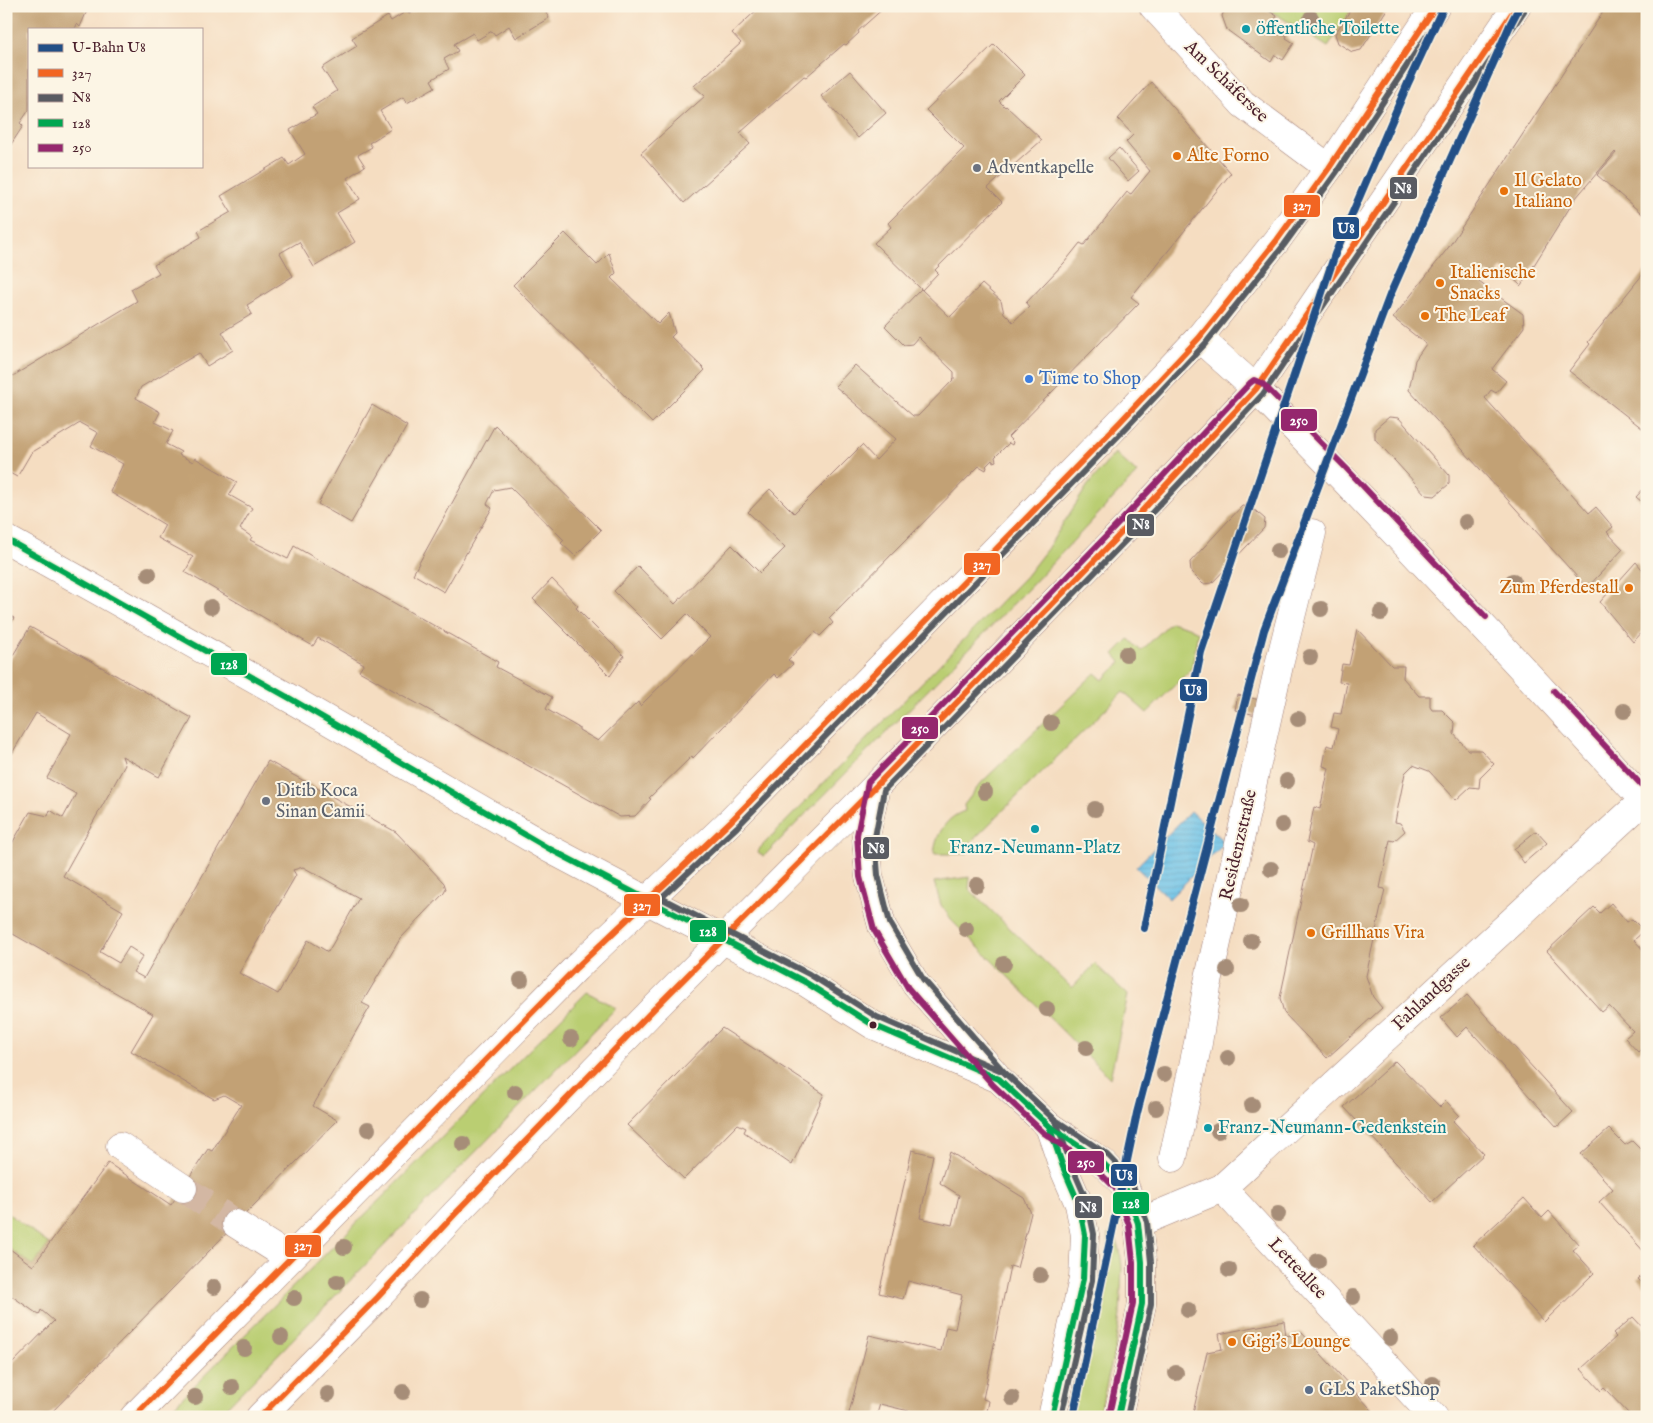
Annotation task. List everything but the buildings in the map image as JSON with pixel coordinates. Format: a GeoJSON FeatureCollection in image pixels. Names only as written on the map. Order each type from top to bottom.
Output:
{"type":"FeatureCollection","features":[{"type":"Feature","properties":{"kind":"main road","name":"Am Schäfersee"},"geometry":{"type":"LineString","coordinates":[[1153,6],[1243,104],[1329,168]]}},
{"type":"Feature","properties":{"kind":"main road"},"geometry":{"type":"LineString","coordinates":[[134,1417],[576,968],[731,821],[1114,428],[1199,338],[1277,240],[1329,168],[1436,6]]}},
{"type":"Feature","properties":{"kind":"main road"},"geometry":{"type":"LineString","coordinates":[[260,1417],[722,939],[876,786],[1256,389],[1517,6]]}},
{"type":"Feature","properties":{"kind":"main road"},"geometry":{"type":"LineString","coordinates":[[1199,338],[1256,389],[1340,474],[1536,683],[1645,803]]}},
{"type":"Feature","properties":{"kind":"main road","name":"Residenzstraße"},"geometry":{"type":"LineString","coordinates":[[1174,1158],[1198,1043],[1207,988],[1280,661],[1312,533]]}},
{"type":"Feature","properties":{"kind":"main road"},"geometry":{"type":"LineString","coordinates":[[6,539],[291,699],[548,848],[805,982],[873,1026],[999,1079]]}},
{"type":"Feature","properties":{"kind":"main road"},"geometry":{"type":"LineString","coordinates":[[876,786],[866,836],[869,876],[882,926],[916,984],[999,1079],[1049,1126],[1102,1162],[1124,1184],[1138,1222],[1142,1262],[1142,1304],[1118,1417]]}},
{"type":"Feature","properties":{"kind":"main road","name":"Fahlandgasse"},"geometry":{"type":"LineString","coordinates":[[1222,1188],[1645,803]]}},
{"type":"Feature","properties":{"kind":"main road"},"geometry":{"type":"LineString","coordinates":[[1049,1126],[1063,1167],[1079,1204],[1085,1235],[1083,1279],[1052,1417]]}},
{"type":"Feature","properties":{"kind":"main road"},"geometry":{"type":"LineString","coordinates":[[120,1146],[183,1188]]}},
{"type":"Feature","properties":{"kind":"main road"},"geometry":{"type":"LineString","coordinates":[[1138,1222],[1222,1188]]}},
{"type":"Feature","properties":{"kind":"main road","name":"Letteallee"},"geometry":{"type":"LineString","coordinates":[[1222,1188],[1434,1417]]}},
{"type":"Feature","properties":{"kind":"main road"},"geometry":{"type":"LineString","coordinates":[[236,1224],[290,1258]]}},
{"type":"Feature","properties":{"kind":"green space"},"geometry":{"type":"Polygon","coordinates":[[[1263,6],[1355,6],[1328,47],[1263,6]]]}},
{"type":"Feature","properties":{"kind":"green space"},"geometry":{"type":"Polygon","coordinates":[[[1115,453],[1137,473],[1027,590],[766,854],[763,856],[758,852],[1026,576],[1047,549],[1088,485],[1115,453]]]}},
{"type":"Feature","properties":{"kind":"green space"},"geometry":{"type":"Polygon","coordinates":[[[1171,622],[1198,632],[1192,668],[1147,713],[1123,692],[968,845],[967,854],[934,854],[937,840],[943,827],[952,817],[965,811],[964,805],[981,783],[1095,673],[1103,680],[1121,662],[1114,654],[1129,639],[1141,651],[1171,622]]]}},
{"type":"Feature","properties":{"kind":"green space"},"geometry":{"type":"Polygon","coordinates":[[[970,877],[969,889],[1072,988],[1095,964],[1128,995],[1110,1078],[954,923],[941,905],[934,882],[970,877]]]}},
{"type":"Feature","properties":{"kind":"green space"},"geometry":{"type":"Polygon","coordinates":[[[587,992],[616,1008],[217,1417],[163,1417],[587,992]]]}},
{"type":"Feature","properties":{"kind":"green space"},"geometry":{"type":"Polygon","coordinates":[[[6,1212],[49,1244],[33,1266],[6,1246],[6,1212]]]}},
{"type":"Feature","properties":{"kind":"green space"},"geometry":{"type":"Polygon","coordinates":[[[1113,1229],[1120,1250],[1122,1267],[1120,1315],[1115,1348],[1099,1417],[1071,1417],[1108,1253],[1109,1235],[1113,1229]]]}},
{"type":"Feature","properties":{"kind":"water"},"geometry":{"type":"Polygon","coordinates":[[[1191,811],[1225,843],[1169,899],[1136,867],[1191,811]]]}},
{"type":"Feature","properties":{"kind":"tunnel"},"geometry":{"type":"LineString","coordinates":[[183,1188],[236,1224]]}},
{"type":"Feature","properties":{"kind":"metro line","name":"U8"},"geometry":{"type":"LineString","coordinates":[[1144,928],[1201,652],[1335,254],[1408,83],[1444,6]]}},
{"type":"Feature","properties":{"kind":"metro line","name":"U8"},"geometry":{"type":"LineString","coordinates":[[1073,1417],[1137,1113],[1264,630],[1390,295],[1520,6]]}},
{"type":"Feature","properties":{"kind":"transit line","name":"327"},"geometry":{"type":"LineString","coordinates":[[134,1417],[576,968],[731,821],[1120,422],[1199,338],[1277,240],[1329,168],[1436,6]]}},
{"type":"Feature","properties":{"kind":"transit line","name":"327"},"geometry":{"type":"LineString","coordinates":[[260,1417],[378,1297],[456,1213],[654,1009],[876,786],[1125,529],[1256,389],[1517,6]]}},
{"type":"Feature","properties":{"kind":"transit line","name":"N8"},"geometry":{"type":"LineString","coordinates":[[1127,1417],[1151,1304],[1151,1262],[1147,1222],[1130,1178],[1108,1155],[1054,1119],[1004,1072],[877,1017],[809,974],[661,898],[737,827],[1126,428],[1205,344],[1284,245],[1336,173],[1443,11]]}},
{"type":"Feature","properties":{"kind":"transit line","name":"N8"},"geometry":{"type":"LineString","coordinates":[[1061,1417],[1092,1280],[1094,1234],[1087,1201],[1071,1164],[1056,1121],[1005,1073],[923,979],[890,923],[878,875],[875,837],[884,790],[1131,535],[1263,394],[1524,11]]}},
{"type":"Feature","properties":{"kind":"transit line","name":"250"},"geometry":{"type":"LineString","coordinates":[[1109,1415],[1133,1303],[1133,1262],[1129,1225],[1116,1189],[1096,1169],[1044,1133],[993,1085],[908,988],[874,930],[860,877],[857,835],[868,782],[1119,523],[1254,380],[1262,383],[1346,468],[1486,617]]}},
{"type":"Feature","properties":{"kind":"transit line","name":"128"},"geometry":{"type":"LineString","coordinates":[[6,539],[291,699],[548,848],[805,982],[873,1025],[999,1079],[1049,1126],[1102,1162],[1124,1184],[1138,1223],[1142,1262],[1142,1304],[1118,1417]]}},
{"type":"Feature","properties":{"kind":"transit line","name":"250"},"geometry":{"type":"LineString","coordinates":[[1554,691],[1647,791]]}},
{"type":"Feature","properties":{"kind":"transit line","name":"128"},"geometry":{"type":"LineString","coordinates":[[1044,1121],[1049,1126],[1063,1167],[1079,1204],[1085,1235],[1083,1279],[1052,1417]]}},
{"type":"Feature","properties":{"kind":"place","name":"öffentliche Toilette"},"geometry":{"type":"Point","coordinates":[1246,29]}},
{"type":"Feature","properties":{"kind":"place","name":"Alte Forno"},"geometry":{"type":"Point","coordinates":[1177,156]}},
{"type":"Feature","properties":{"kind":"place","name":"Adventkapelle"},"geometry":{"type":"Point","coordinates":[977,168]}},
{"type":"Feature","properties":{"kind":"place","name":"Il Gelato Italiano"},"geometry":{"type":"Point","coordinates":[1504,191]}},
{"type":"Feature","properties":{"kind":"place","name":"Italienische Snacks"},"geometry":{"type":"Point","coordinates":[1440,283]}},
{"type":"Feature","properties":{"kind":"place","name":"The Leaf"},"geometry":{"type":"Point","coordinates":[1425,316]}},
{"type":"Feature","properties":{"kind":"place","name":"Time to Shop"},"geometry":{"type":"Point","coordinates":[1029,379]}},
{"type":"Feature","properties":{"kind":"place","name":"Zum Pferdestall"},"geometry":{"type":"Point","coordinates":[1629,588]}},
{"type":"Feature","properties":{"kind":"place","name":"Ditib Koca Sinan Camii"},"geometry":{"type":"Point","coordinates":[266,801]}},
{"type":"Feature","properties":{"kind":"place","name":"Franz-Neumann-Platz"},"geometry":{"type":"Point","coordinates":[1035,829]}},
{"type":"Feature","properties":{"kind":"place","name":"Grillhaus Vira"},"geometry":{"type":"Point","coordinates":[1311,933]}},
{"type":"Feature","properties":{"kind":"place","name":"Franz-Neumann-Gedenkstein"},"geometry":{"type":"Point","coordinates":[1208,1128]}},
{"type":"Feature","properties":{"kind":"place","name":"Gigi's Lounge"},"geometry":{"type":"Point","coordinates":[1232,1342]}},
{"type":"Feature","properties":{"kind":"place","name":"GLS PaketShop"},"geometry":{"type":"Point","coordinates":[1309,1390]}}]}
